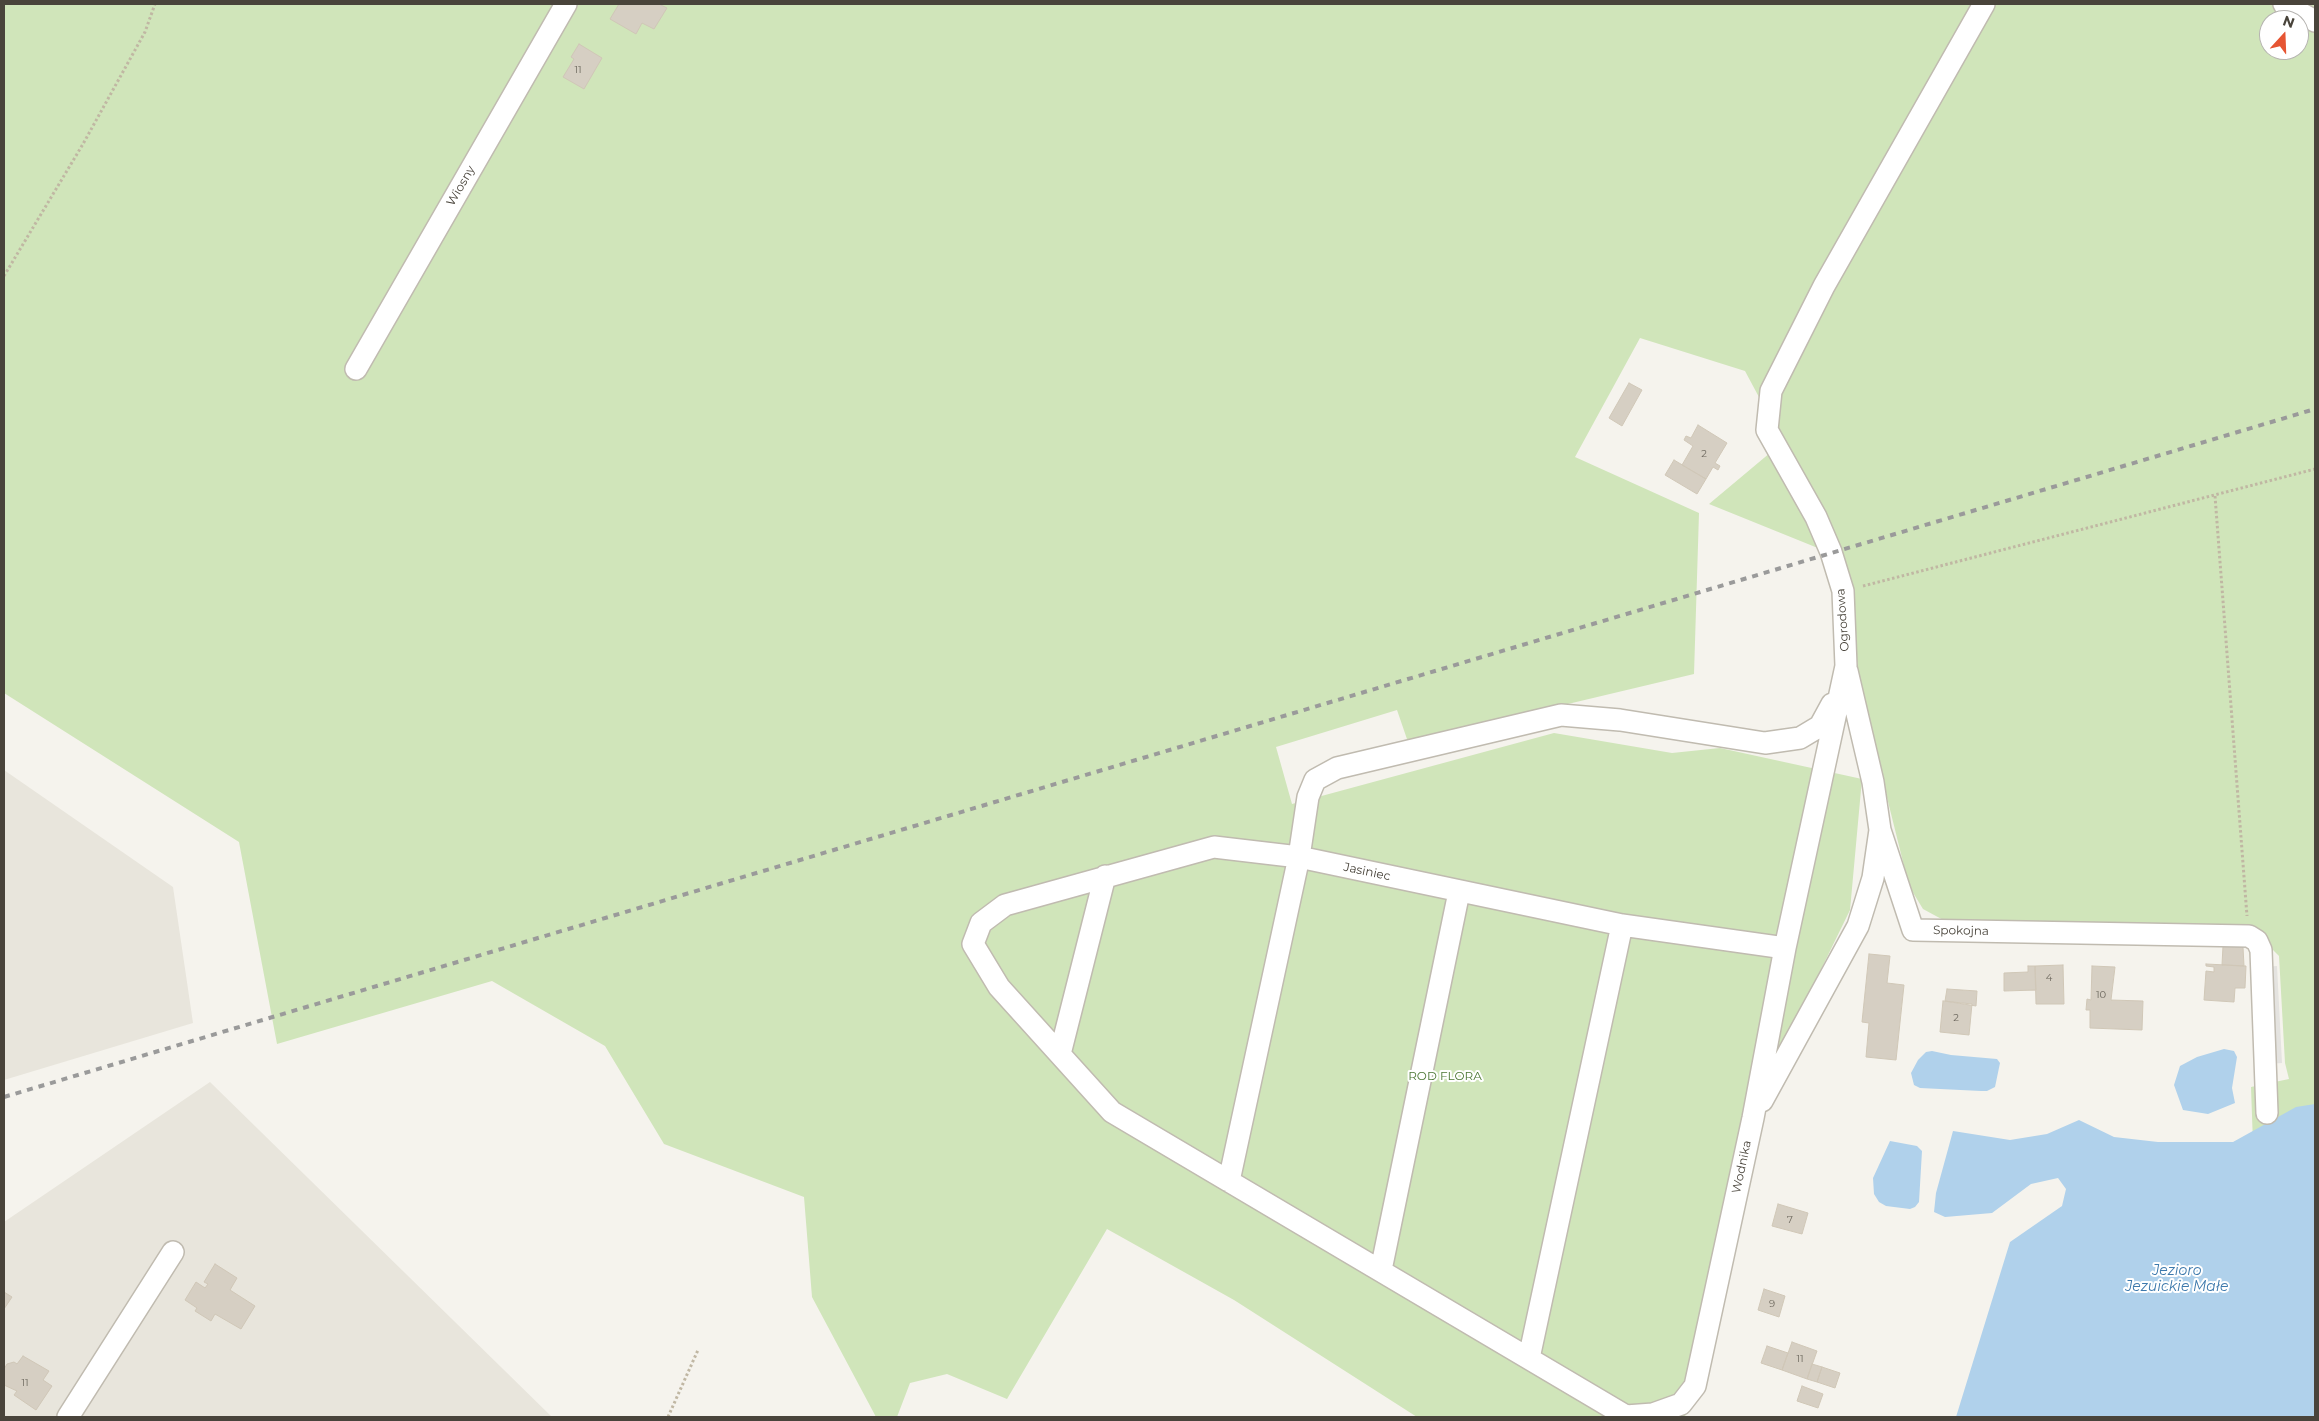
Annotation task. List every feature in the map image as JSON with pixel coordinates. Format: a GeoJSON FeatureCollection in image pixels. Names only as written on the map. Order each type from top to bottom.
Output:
{"type":"FeatureCollection","features":[{"type":"Feature","properties":{"kind":"street","name":"Wiosny"},"geometry":{"type":"LineString","coordinates":[[356,369],[566,4]]}},
{"type":"Feature","properties":{"kind":"street","name":"Ogrodowa"},"geometry":{"type":"LineString","coordinates":[[1785,948],[1846,666],[1843,591],[1831,552],[1816,517],[1767,430],[1771,391],[1824,286],[1984,4]]}},
{"type":"Feature","properties":{"kind":"street"},"geometry":{"type":"LineString","coordinates":[[2284,4],[2315,21]]}},
{"type":"Feature","properties":{"kind":"street"},"geometry":{"type":"LineString","coordinates":[[1752,1118],[1858,926],[1873,878],[1880,830],[1873,782],[1846,666]]}},
{"type":"Feature","properties":{"kind":"street"},"geometry":{"type":"LineString","coordinates":[[1229,1181],[1299,857],[1308,797],[1316,780],[1337,768],[1561,715],[1620,720],[1765,743],[1800,738],[1820,726],[1831,706],[1846,666]]}},
{"type":"Feature","properties":{"kind":"street","name":"Spokojna"},"geometry":{"type":"LineString","coordinates":[[1880,830],[1913,930],[2248,936]]}},
{"type":"Feature","properties":{"kind":"street","name":"Jasiniec"},"geometry":{"type":"LineString","coordinates":[[1060,1054],[999,987],[973,944],[981,923],[1005,905],[1214,847],[1299,857],[1622,925],[1785,948]]}},
{"type":"Feature","properties":{"kind":"street"},"geometry":{"type":"LineString","coordinates":[[1105,876],[1060,1054],[1112,1112],[1529,1358],[1622,925]]}},
{"type":"Feature","properties":{"kind":"street"},"geometry":{"type":"LineString","coordinates":[[1381,1270],[1459,892]]}},
{"type":"Feature","properties":{"kind":"street"},"geometry":{"type":"LineString","coordinates":[[2248,936],[2257,941],[2261,950],[2267,1113]]}},
{"type":"Feature","properties":{"kind":"street","name":"Wodnika"},"geometry":{"type":"LineString","coordinates":[[1529,1358],[1626,1416],[1653,1414],[1681,1404],[1695,1386],[1752,1118],[1785,948]]}},
{"type":"Feature","properties":{"kind":"street"},"geometry":{"type":"LineString","coordinates":[[68,1417],[173,1252]]}},
{"type":"Feature","properties":{"kind":"path"},"geometry":{"type":"LineString","coordinates":[[4,276],[83,144],[145,32],[155,4]]}},
{"type":"Feature","properties":{"kind":"path"},"geometry":{"type":"LineString","coordinates":[[1843,591],[2315,469]]}},
{"type":"Feature","properties":{"kind":"path"},"geometry":{"type":"LineString","coordinates":[[2214,496],[2248,936]]}},
{"type":"Feature","properties":{"kind":"path"},"geometry":{"type":"LineString","coordinates":[[668,1417],[672,1403],[698,1350]]}},
{"type":"Feature","properties":{"kind":"shaded area"},"geometry":{"type":"Polygon","coordinates":[[[4,770],[173,887],[193,1023],[4,1080],[4,770]]]}},
{"type":"Feature","properties":{"kind":"shaded area"},"geometry":{"type":"Polygon","coordinates":[[[2277,966],[2282,1063],[2256,1065],[2252,968],[2277,966]]]}},
{"type":"Feature","properties":{"kind":"shaded area"},"geometry":{"type":"Polygon","coordinates":[[[210,1082],[552,1417],[4,1417],[4,1222],[210,1082]]]}},
{"type":"Feature","properties":{"kind":"green space","name":"ROD FLORA"},"geometry":{"type":"Polygon","coordinates":[[[4,4],[2315,4],[2315,1115],[2253,1144],[2251,1087],[2289,1079],[2285,1063],[2279,956],[2258,935],[1947,922],[1923,909],[1909,886],[1861,693],[1845,559],[1709,504],[1783,442],[1745,371],[1640,338],[1575,457],[1699,513],[1694,674],[1408,742],[1397,710],[1276,747],[1292,804],[1554,733],[1672,753],[1720,748],[1862,779],[1850,910],[1746,1123],[1685,1417],[1417,1417],[1234,1300],[1107,1229],[1007,1399],[947,1374],[910,1383],[897,1417],[876,1417],[812,1297],[804,1197],[664,1144],[605,1046],[492,981],[277,1044],[239,842],[4,693],[4,4]]]}},
{"type":"Feature","properties":{"kind":"water"},"geometry":{"type":"Polygon","coordinates":[[[2224,1049],[2234,1051],[2237,1057],[2232,1088],[2235,1103],[2208,1114],[2183,1110],[2174,1085],[2180,1066],[2197,1057],[2224,1049]]]}},
{"type":"Feature","properties":{"kind":"water"},"geometry":{"type":"Polygon","coordinates":[[[1932,1051],[1951,1055],[1997,1059],[2000,1063],[1995,1087],[1987,1091],[1981,1091],[1920,1088],[1914,1085],[1911,1073],[1918,1060],[1926,1052],[1932,1051]]]}},
{"type":"Feature","properties":{"kind":"water","name":"Jezioro Jezuickie Małe"},"geometry":{"type":"Polygon","coordinates":[[[2315,1104],[2315,1417],[1956,1417],[2010,1242],[2062,1206],[2066,1189],[2058,1178],[2031,1184],[1992,1213],[1945,1217],[1934,1212],[1936,1193],[1953,1131],[2010,1140],[2047,1134],[2079,1120],[2114,1137],[2158,1142],[2233,1142],[2296,1107],[2315,1104]]]}},
{"type":"Feature","properties":{"kind":"water"},"geometry":{"type":"Polygon","coordinates":[[[1890,1141],[1917,1146],[1922,1151],[1919,1202],[1910,1209],[1886,1206],[1879,1202],[1874,1194],[1873,1178],[1890,1141]]]}},
{"type":"Feature","properties":{"kind":"building"},"geometry":{"type":"Polygon","coordinates":[[[619,4],[659,4],[667,8],[654,29],[642,23],[636,34],[610,19],[619,4]]]}},
{"type":"Feature","properties":{"kind":"building"},"geometry":{"type":"Polygon","coordinates":[[[579,44],[602,58],[584,89],[563,77],[574,59],[571,57],[579,44]]]}},
{"type":"Feature","properties":{"kind":"building"},"geometry":{"type":"Polygon","coordinates":[[[1629,383],[1642,390],[1622,426],[1609,418],[1629,383]]]}},
{"type":"Feature","properties":{"kind":"building"},"geometry":{"type":"Polygon","coordinates":[[[1698,425],[1727,443],[1715,463],[1720,466],[1718,470],[1713,467],[1706,479],[1682,465],[1693,446],[1684,440],[1686,436],[1691,438],[1698,425]]]}},
{"type":"Feature","properties":{"kind":"building"},"geometry":{"type":"Polygon","coordinates":[[[1674,460],[1706,479],[1697,494],[1665,475],[1674,460]]]}},
{"type":"Feature","properties":{"kind":"building"},"geometry":{"type":"Polygon","coordinates":[[[2223,946],[2243,947],[2244,966],[2222,965],[2223,946]]]}},
{"type":"Feature","properties":{"kind":"building"},"geometry":{"type":"Polygon","coordinates":[[[1869,954],[1890,956],[1887,983],[1904,985],[1896,1060],[1866,1057],[1869,1023],[1862,1022],[1869,954]]]}},
{"type":"Feature","properties":{"kind":"building"},"geometry":{"type":"Polygon","coordinates":[[[2206,964],[2246,966],[2245,988],[2235,988],[2234,1002],[2204,1000],[2206,971],[2214,972],[2214,967],[2206,966],[2206,964]]]}},
{"type":"Feature","properties":{"kind":"building"},"geometry":{"type":"Polygon","coordinates":[[[2063,965],[2064,1004],[2036,1004],[2035,966],[2063,965]]]}},
{"type":"Feature","properties":{"kind":"building"},"geometry":{"type":"Polygon","coordinates":[[[2028,966],[2035,966],[2036,990],[2004,991],[2004,973],[2028,972],[2028,966]]]}},
{"type":"Feature","properties":{"kind":"building"},"geometry":{"type":"Polygon","coordinates":[[[2092,966],[2115,967],[2111,1000],[2143,1001],[2142,1030],[2090,1028],[2090,1010],[2086,1010],[2087,999],[2091,1000],[2092,966]]]}},
{"type":"Feature","properties":{"kind":"building"},"geometry":{"type":"Polygon","coordinates":[[[1947,989],[1977,991],[1976,1006],[1945,1001],[1947,989]]]}},
{"type":"Feature","properties":{"kind":"building"},"geometry":{"type":"Polygon","coordinates":[[[1943,1001],[1972,1004],[1969,1035],[1940,1032],[1943,1001]]]}},
{"type":"Feature","properties":{"kind":"building"},"geometry":{"type":"Polygon","coordinates":[[[1778,1204],[1808,1213],[1802,1234],[1772,1226],[1778,1204]]]}},
{"type":"Feature","properties":{"kind":"building"},"geometry":{"type":"Polygon","coordinates":[[[215,1264],[237,1278],[230,1290],[255,1306],[241,1329],[215,1314],[211,1321],[195,1311],[197,1308],[185,1300],[196,1282],[205,1288],[208,1284],[204,1282],[215,1264]]]}},
{"type":"Feature","properties":{"kind":"building"},"geometry":{"type":"Polygon","coordinates":[[[1764,1289],[1785,1296],[1779,1317],[1758,1310],[1764,1289]]]}},
{"type":"Feature","properties":{"kind":"building"},"geometry":{"type":"Polygon","coordinates":[[[4,1292],[12,1297],[4,1309],[4,1292]]]}},
{"type":"Feature","properties":{"kind":"building"},"geometry":{"type":"Polygon","coordinates":[[[1792,1342],[1817,1351],[1807,1379],[1782,1370],[1792,1342]]]}},
{"type":"Feature","properties":{"kind":"building"},"geometry":{"type":"Polygon","coordinates":[[[1767,1346],[1788,1353],[1782,1370],[1761,1363],[1767,1346]]]}},
{"type":"Feature","properties":{"kind":"building"},"geometry":{"type":"Polygon","coordinates":[[[23,1356],[49,1371],[43,1380],[52,1386],[36,1410],[14,1395],[17,1391],[4,1385],[4,1369],[7,1364],[14,1362],[17,1364],[23,1356]]]}},
{"type":"Feature","properties":{"kind":"building"},"geometry":{"type":"Polygon","coordinates":[[[1812,1364],[1822,1367],[1817,1382],[1807,1379],[1812,1364]]]}},
{"type":"Feature","properties":{"kind":"building"},"geometry":{"type":"Polygon","coordinates":[[[1822,1367],[1840,1373],[1835,1388],[1817,1382],[1822,1367]]]}},
{"type":"Feature","properties":{"kind":"building"},"geometry":{"type":"Polygon","coordinates":[[[1802,1386],[1823,1394],[1818,1408],[1797,1401],[1802,1386]]]}},
{"type":"Feature","properties":{"kind":"railway"},"geometry":{"type":"LineString","coordinates":[[4,1097],[2315,409]]}}]}
